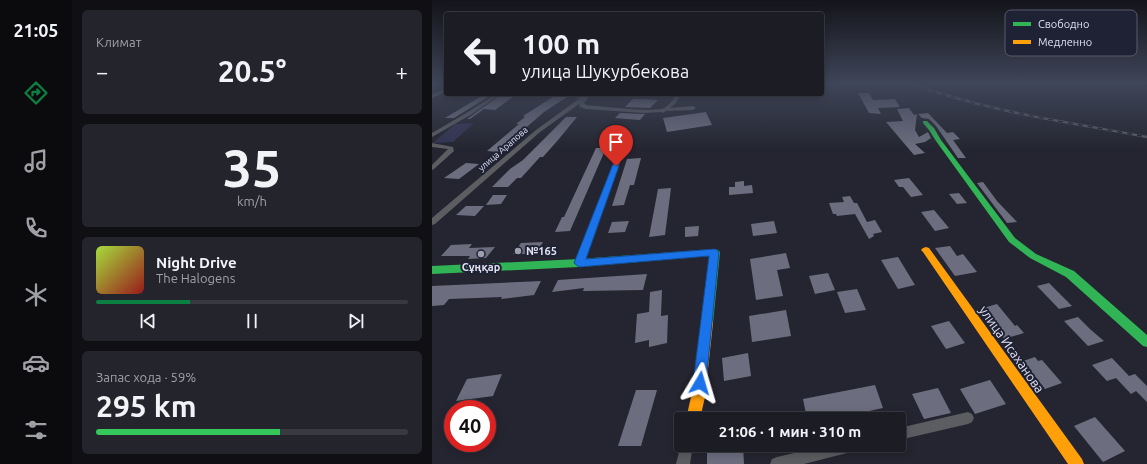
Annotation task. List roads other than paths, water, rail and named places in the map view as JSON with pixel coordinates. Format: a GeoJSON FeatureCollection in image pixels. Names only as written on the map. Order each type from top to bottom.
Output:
{"type":"FeatureCollection","features":[{"type":"Feature","properties":{"kind":"street"},"geometry":{"type":"LineString","coordinates":[[432,134],[481,106]]}},
{"type":"Feature","properties":{"kind":"street","name":"улица Арапова"},"geometry":{"type":"LineString","coordinates":[[432,222],[538,131],[572,106]]}},
{"type":"Feature","properties":{"kind":"street"},"geometry":{"type":"LineString","coordinates":[[582,106],[663,111],[693,108]]}},
{"type":"Feature","properties":{"kind":"street"},"geometry":{"type":"LineString","coordinates":[[663,111],[670,106]]}},
{"type":"Feature","properties":{"kind":"street"},"geometry":{"type":"LineString","coordinates":[[925,122],[1012,240],[1033,256],[1070,274],[1147,342]]}},
{"type":"Feature","properties":{"kind":"street"},"geometry":{"type":"LineString","coordinates":[[579,263],[626,138]]}},
{"type":"Feature","properties":{"kind":"street"},"geometry":{"type":"LineString","coordinates":[[432,145],[451,148],[451,151],[432,168]]}},
{"type":"Feature","properties":{"kind":"street","name":"улица Исаханова"},"geometry":{"type":"LineString","coordinates":[[926,250],[1077,464]]}},
{"type":"Feature","properties":{"kind":"street"},"geometry":{"type":"LineString","coordinates":[[432,270],[579,263],[715,252],[698,397],[695,412]]}},
{"type":"Feature","properties":{"kind":"street"},"geometry":{"type":"LineString","coordinates":[[906,432],[968,418]]}},
{"type":"Feature","properties":{"kind":"street"},"geometry":{"type":"LineString","coordinates":[[683,464],[686,452]]}},
{"type":"Feature","properties":{"kind":"street"},"geometry":{"type":"LineString","coordinates":[[777,464],[826,452]]}},
{"type":"Feature","properties":{"kind":"railway"},"geometry":{"type":"LineString","coordinates":[[985,106],[1058,121],[1147,137]]}},
{"type":"Feature","properties":{"kind":"place","name":"№165"},"geometry":{"type":"Point","coordinates":[518,251]}},
{"type":"Feature","properties":{"kind":"place","name":"Сұңқар"},"geometry":{"type":"Point","coordinates":[481,254]}}]}
